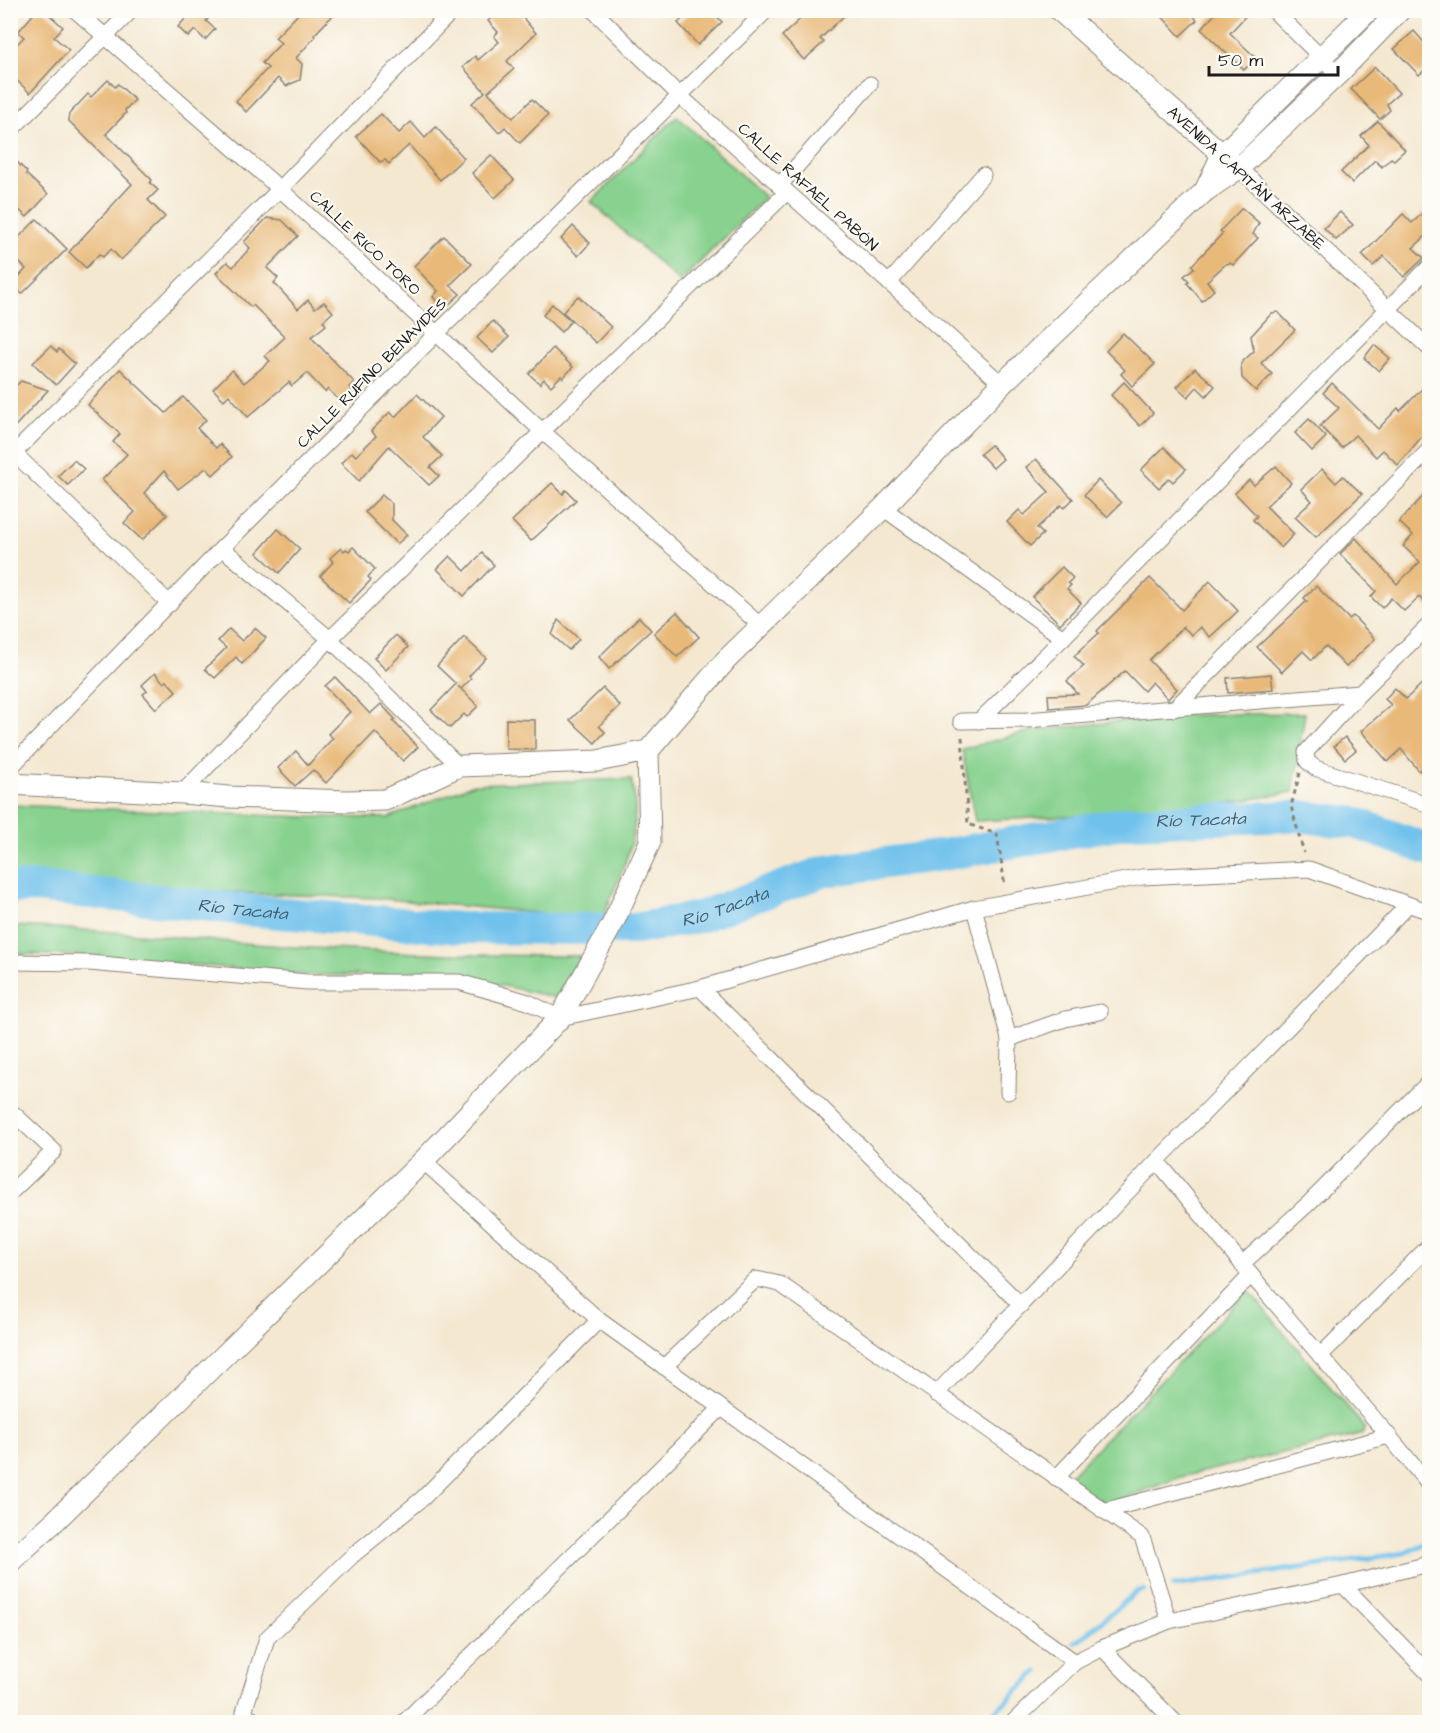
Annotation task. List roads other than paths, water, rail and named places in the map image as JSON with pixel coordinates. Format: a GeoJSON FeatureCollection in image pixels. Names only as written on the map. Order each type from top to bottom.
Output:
{"type":"FeatureCollection","features":[{"type":"Feature","properties":{"kind":"street","name":"CALLE RICO TORO"},"geometry":{"type":"LineString","coordinates":[[75,10],[280,189],[542,431],[761,626]]}},
{"type":"Feature","properties":{"kind":"street"},"geometry":{"type":"LineString","coordinates":[[10,131],[132,10]]}},
{"type":"Feature","properties":{"kind":"street"},"geometry":{"type":"LineString","coordinates":[[170,604],[12,453],[280,189],[453,10]]}},
{"type":"Feature","properties":{"kind":"street","name":"CALLE RAFAEL PABÓN"},"geometry":{"type":"LineString","coordinates":[[593,10],[680,96],[1002,384]]}},
{"type":"Feature","properties":{"kind":"street","name":"CALLE RUFINO BENAVIDES"},"geometry":{"type":"LineString","coordinates":[[10,768],[222,549],[436,334],[767,10]]}},
{"type":"Feature","properties":{"kind":"street","name":"AVENIDA CAPITÁN ARZABE"},"geometry":{"type":"LineString","coordinates":[[1059,10],[1239,168],[1430,350]]}},
{"type":"Feature","properties":{"kind":"street"},"geometry":{"type":"LineString","coordinates":[[1273,10],[1338,74]]}},
{"type":"Feature","properties":{"kind":"street"},"geometry":{"type":"LineString","coordinates":[[1205,191],[1222,155],[1369,10]]}},
{"type":"Feature","properties":{"kind":"street"},"geometry":{"type":"LineString","coordinates":[[10,784],[182,792],[253,798],[385,800],[459,765],[597,761],[648,751],[727,659],[883,508],[1002,384],[1205,191],[1239,168],[1338,74],[1400,10]]}},
{"type":"Feature","properties":{"kind":"street"},"geometry":{"type":"LineString","coordinates":[[182,792],[330,639],[542,431],[782,189],[870,84]]}},
{"type":"Feature","properties":{"kind":"street"},"geometry":{"type":"LineString","coordinates":[[888,283],[983,175]]}},
{"type":"Feature","properties":{"kind":"street"},"geometry":{"type":"LineString","coordinates":[[979,721],[1430,266]]}},
{"type":"Feature","properties":{"kind":"street"},"geometry":{"type":"LineString","coordinates":[[1174,709],[1430,449]]}},
{"type":"Feature","properties":{"kind":"street"},"geometry":{"type":"LineString","coordinates":[[883,508],[1063,638]]}},
{"type":"Feature","properties":{"kind":"street"},"geometry":{"type":"LineString","coordinates":[[222,549],[330,639],[459,765]]}},
{"type":"Feature","properties":{"kind":"street"},"geometry":{"type":"LineString","coordinates":[[1429,804],[1315,768],[1307,761],[1306,752],[1360,693],[1430,624]]}},
{"type":"Feature","properties":{"kind":"street"},"geometry":{"type":"LineString","coordinates":[[961,721],[1027,720],[1360,693]]}},
{"type":"Feature","properties":{"kind":"street"},"geometry":{"type":"LineString","coordinates":[[10,1562],[56,1520],[423,1161],[560,1018],[613,922],[650,842],[648,751]]}},
{"type":"Feature","properties":{"kind":"street"},"geometry":{"type":"LineString","coordinates":[[10,962],[89,963],[307,982],[459,982],[528,1002],[560,1018],[700,988],[974,908],[1142,877],[1309,869],[1430,912]]}},
{"type":"Feature","properties":{"kind":"street"},"geometry":{"type":"LineString","coordinates":[[936,1394],[1157,1161],[1408,905]]}},
{"type":"Feature","properties":{"kind":"street"},"geometry":{"type":"LineString","coordinates":[[974,908],[1009,1039],[1008,1092]]}},
{"type":"Feature","properties":{"kind":"street"},"geometry":{"type":"LineString","coordinates":[[700,988],[1021,1305]]}},
{"type":"Feature","properties":{"kind":"street"},"geometry":{"type":"LineString","coordinates":[[1009,1039],[1065,1018],[1100,1012]]}},
{"type":"Feature","properties":{"kind":"street"},"geometry":{"type":"LineString","coordinates":[[1056,1478],[1309,1203],[1430,1081]]}},
{"type":"Feature","properties":{"kind":"street"},"geometry":{"type":"LineString","coordinates":[[10,1114],[14,1114],[54,1151],[10,1193]]}},
{"type":"Feature","properties":{"kind":"street"},"geometry":{"type":"LineString","coordinates":[[423,1161],[599,1320],[1075,1662]]}},
{"type":"Feature","properties":{"kind":"street"},"geometry":{"type":"LineString","coordinates":[[1157,1161],[1246,1270],[1430,1486]]}},
{"type":"Feature","properties":{"kind":"street"},"geometry":{"type":"LineString","coordinates":[[1320,1356],[1430,1245]]}},
{"type":"Feature","properties":{"kind":"street"},"geometry":{"type":"LineString","coordinates":[[664,1366],[756,1279],[780,1284],[1142,1537],[1169,1621]]}},
{"type":"Feature","properties":{"kind":"street"},"geometry":{"type":"LineString","coordinates":[[255,1722],[244,1712],[267,1638],[352,1556],[423,1498],[599,1320]]}},
{"type":"Feature","properties":{"kind":"street"},"geometry":{"type":"LineString","coordinates":[[404,1722],[721,1408]]}},
{"type":"Feature","properties":{"kind":"street"},"geometry":{"type":"LineString","coordinates":[[1102,1511],[1389,1436]]}},
{"type":"Feature","properties":{"kind":"street"},"geometry":{"type":"LineString","coordinates":[[1013,1722],[1075,1662],[1102,1648],[1169,1621],[1343,1585],[1430,1562]]}},
{"type":"Feature","properties":{"kind":"street"},"geometry":{"type":"LineString","coordinates":[[1343,1585],[1430,1675]]}},
{"type":"Feature","properties":{"kind":"street"},"geometry":{"type":"LineString","coordinates":[[1102,1648],[1175,1722]]}},
{"type":"Feature","properties":{"kind":"waterway","name":"Río Tacata"},"geometry":{"type":"LineString","coordinates":[[10,888],[37,887],[256,911],[459,928],[636,929],[699,917],[825,871],[937,856],[1128,822],[1298,816],[1356,823],[1430,850]]}},
{"type":"Feature","properties":{"kind":"waterway"},"geometry":{"type":"LineString","coordinates":[[1173,1586],[1405,1553],[1430,1541]]}},
{"type":"Feature","properties":{"kind":"waterway"},"geometry":{"type":"LineString","coordinates":[[1074,1642],[1138,1591],[1144,1590]]}},
{"type":"Feature","properties":{"kind":"waterway"},"geometry":{"type":"LineString","coordinates":[[984,1722],[1038,1671]]}}]}
